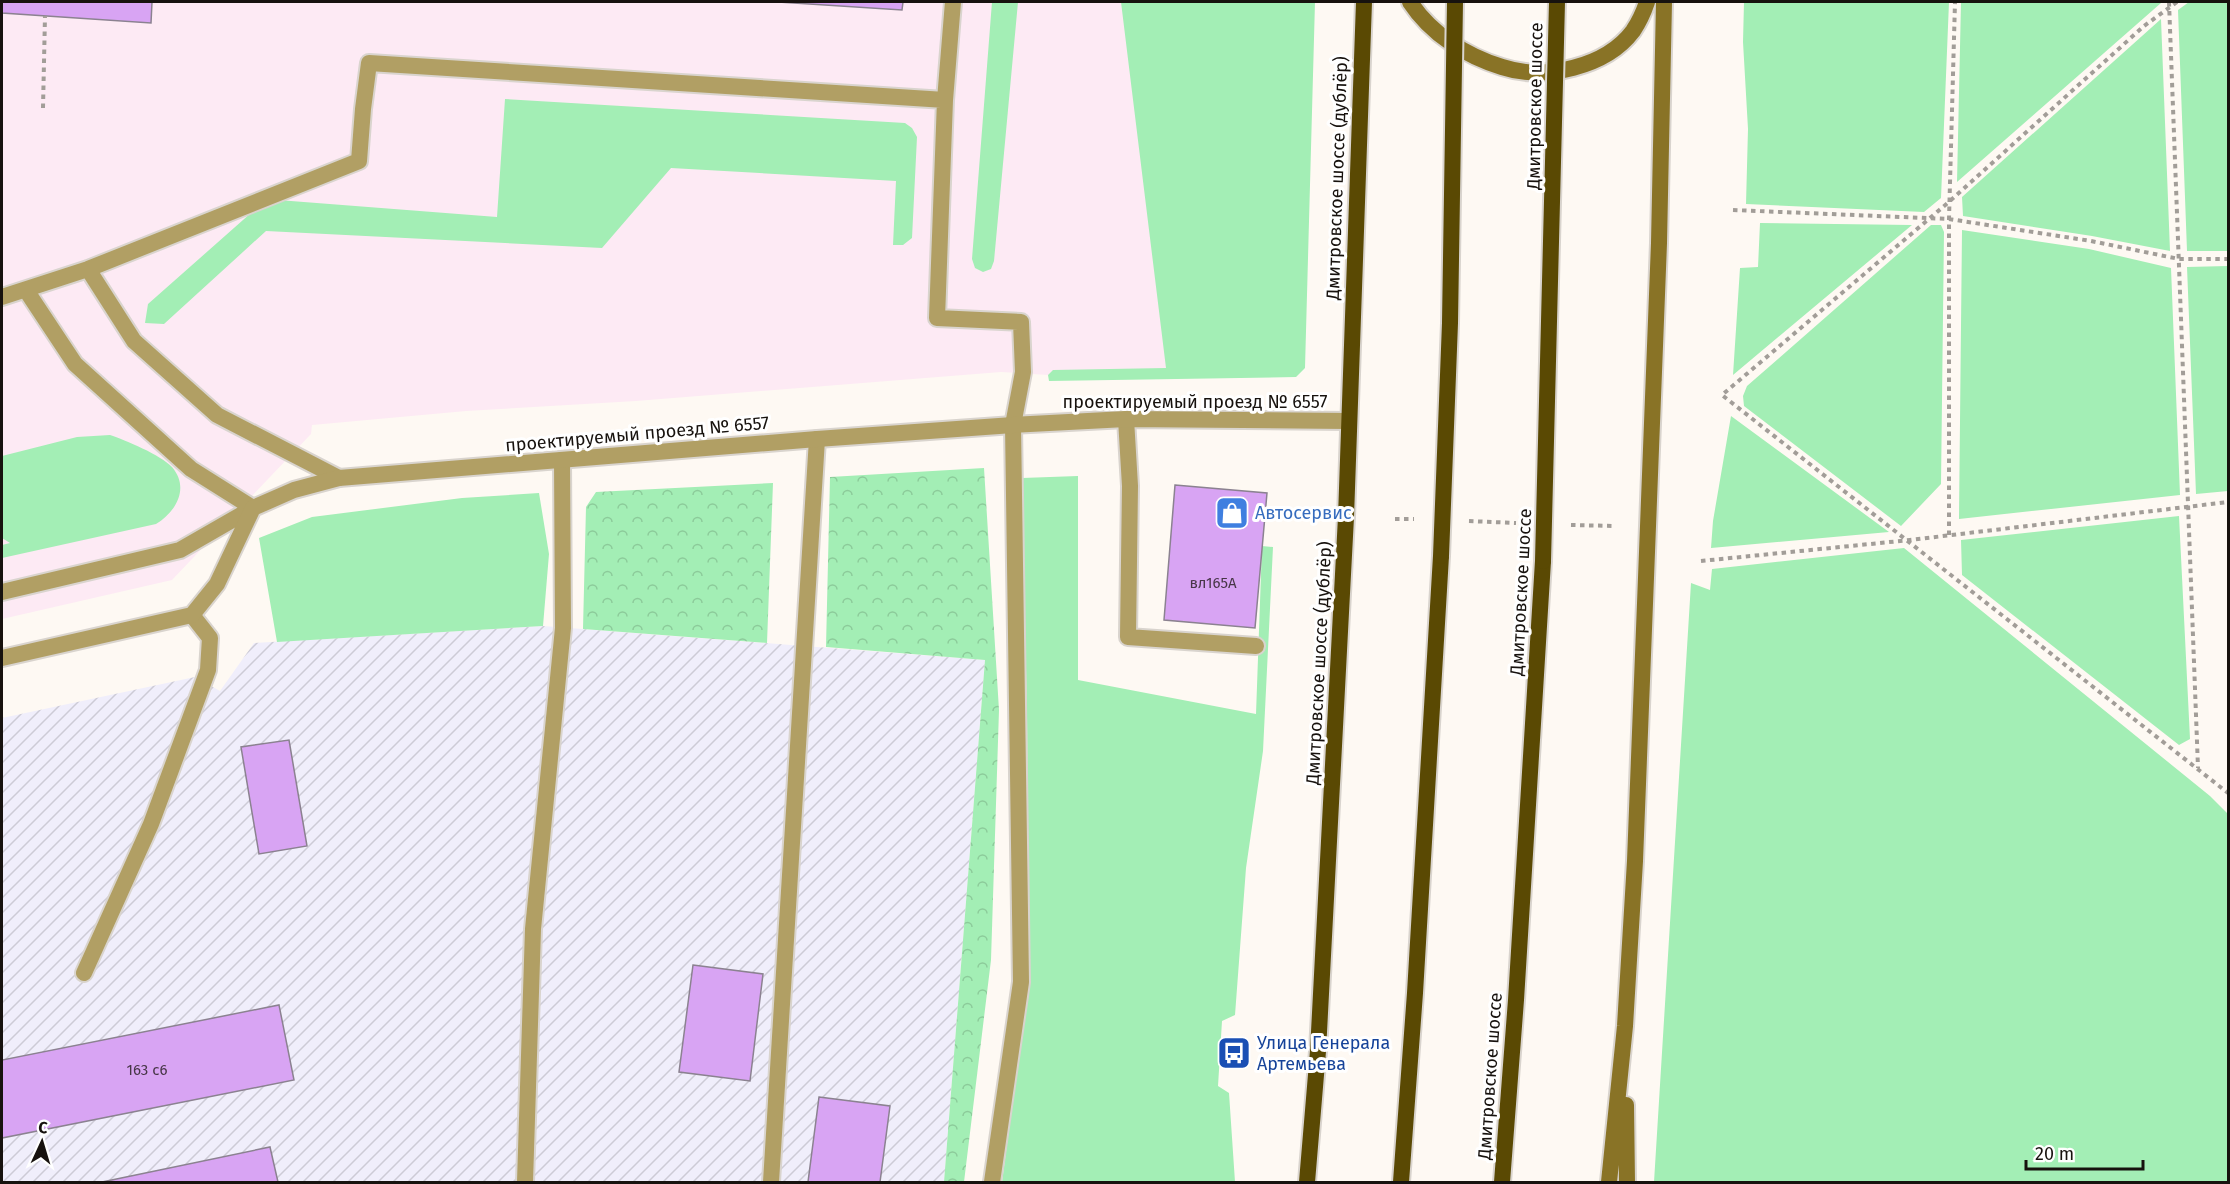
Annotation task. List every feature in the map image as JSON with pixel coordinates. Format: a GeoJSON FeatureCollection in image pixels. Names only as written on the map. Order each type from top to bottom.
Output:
{"type":"FeatureCollection","features":[{"type":"Feature","properties":{"kind":"highway","name":"Дмитровское шоссе (дублёр)"},"geometry":{"type":"LineString","coordinates":[[1307,1182],[1318,1051],[1346,517],[1364,2]]}},
{"type":"Feature","properties":{"kind":"highway"},"geometry":{"type":"LineString","coordinates":[[1401,1182],[1416,993],[1441,556],[1450,323],[1455,2]]}},
{"type":"Feature","properties":{"kind":"highway","name":"Дмитровское шоссе"},"geometry":{"type":"LineString","coordinates":[[1502,1182],[1516,1000],[1543,561],[1557,2]]}},
{"type":"Feature","properties":{"kind":"main road"},"geometry":{"type":"LineString","coordinates":[[1410,2],[1440,36],[1472,55],[1504,68],[1534,72],[1567,69],[1593,61],[1615,47],[1633,31],[1647,2]]}},
{"type":"Feature","properties":{"kind":"main road"},"geometry":{"type":"LineString","coordinates":[[1609,1182],[1625,1026],[1636,849],[1659,255],[1664,2]]}},
{"type":"Feature","properties":{"kind":"main road"},"geometry":{"type":"LineString","coordinates":[[1625,1026],[1627,1182]]}},
{"type":"Feature","properties":{"kind":"street"},"geometry":{"type":"LineString","coordinates":[[953,2],[945,100],[937,318],[1021,322],[1023,372],[1013,425],[1021,982],[992,1182]]}},
{"type":"Feature","properties":{"kind":"street"},"geometry":{"type":"LineString","coordinates":[[2,297],[88,269],[358,160],[369,63],[945,100]]}},
{"type":"Feature","properties":{"kind":"street"},"geometry":{"type":"LineString","coordinates":[[88,269],[134,341],[217,416],[339,478]]}},
{"type":"Feature","properties":{"kind":"street"},"geometry":{"type":"LineString","coordinates":[[2,658],[192,615],[217,584],[253,508],[191,470],[75,364],[26,290]]}},
{"type":"Feature","properties":{"kind":"street"},"geometry":{"type":"LineString","coordinates":[[1126,419],[1130,486],[1128,637],[1256,646]]}},
{"type":"Feature","properties":{"kind":"street","name":"проектируемый проезд № 6557"},"geometry":{"type":"LineString","coordinates":[[2,591],[180,550],[253,508],[294,490],[339,478],[1013,425],[1126,419],[1348,421]]}},
{"type":"Feature","properties":{"kind":"street"},"geometry":{"type":"LineString","coordinates":[[771,1182],[817,439]]}},
{"type":"Feature","properties":{"kind":"street"},"geometry":{"type":"LineString","coordinates":[[525,1182],[533,929],[563,628],[562,460]]}},
{"type":"Feature","properties":{"kind":"street"},"geometry":{"type":"LineString","coordinates":[[84,973],[151,824],[208,670],[210,638],[192,615]]}},
{"type":"Feature","properties":{"kind":"path"},"geometry":{"type":"LineString","coordinates":[[1949,535],[1949,219],[1954,2]]}},
{"type":"Feature","properties":{"kind":"path"},"geometry":{"type":"LineString","coordinates":[[2169,2],[2198,769]]}},
{"type":"Feature","properties":{"kind":"path"},"geometry":{"type":"LineString","coordinates":[[2177,2],[2144,26],[1950,201],[1722,395],[1910,540],[2229,793]]}},
{"type":"Feature","properties":{"kind":"path"},"geometry":{"type":"LineString","coordinates":[[43,108],[45,16]]}},
{"type":"Feature","properties":{"kind":"path"},"geometry":{"type":"LineString","coordinates":[[1733,210],[1949,219],[2179,259],[2229,259]]}},
{"type":"Feature","properties":{"kind":"path"},"geometry":{"type":"LineString","coordinates":[[1701,561],[1910,540],[2229,502]]}},
{"type":"Feature","properties":{"kind":"path"},"geometry":{"type":"LineString","coordinates":[[1395,519],[1418,519]]}},
{"type":"Feature","properties":{"kind":"path"},"geometry":{"type":"LineString","coordinates":[[1464,521],[1522,523]]}},
{"type":"Feature","properties":{"kind":"path"},"geometry":{"type":"LineString","coordinates":[[1569,525],[1615,526]]}},
{"type":"Feature","properties":{"kind":"shaded area"},"geometry":{"type":"Polygon","coordinates":[[[2,2],[1245,2],[1175,373],[1048,375],[1001,372],[636,401],[466,411],[312,425],[311,434],[172,580],[2,619],[2,2]]]}},
{"type":"Feature","properties":{"kind":"shaded area"},"geometry":{"type":"Polygon","coordinates":[[[543,626],[985,660],[944,1182],[2,1182],[2,718],[195,677],[220,691],[254,643],[543,626]]]}},
{"type":"Feature","properties":{"kind":"green space"},"geometry":{"type":"Polygon","coordinates":[[[992,2],[1018,2],[994,261],[991,269],[983,272],[975,268],[972,259],[992,2]]]}},
{"type":"Feature","properties":{"kind":"green space"},"geometry":{"type":"Polygon","coordinates":[[[1121,2],[1315,2],[1305,368],[1296,377],[1049,381],[1048,375],[1053,370],[1166,368],[1121,2]]]}},
{"type":"Feature","properties":{"kind":"green space"},"geometry":{"type":"Polygon","coordinates":[[[1744,2],[1949,2],[1941,198],[1924,212],[1746,204],[1748,129],[1743,42],[1744,2]]]}},
{"type":"Feature","properties":{"kind":"green space"},"geometry":{"type":"Polygon","coordinates":[[[1961,2],[2160,2],[2161,3],[1957,182],[1961,2]]]}},
{"type":"Feature","properties":{"kind":"green space"},"geometry":{"type":"Polygon","coordinates":[[[2189,2],[2228,2],[2228,251],[2187,251],[2178,10],[2189,2]]]}},
{"type":"Feature","properties":{"kind":"green space"},"geometry":{"type":"Polygon","coordinates":[[[2161,19],[2170,251],[1963,216],[1962,197],[2161,19]]]}},
{"type":"Feature","properties":{"kind":"green space"},"geometry":{"type":"Polygon","coordinates":[[[505,99],[905,123],[912,128],[917,137],[912,238],[903,245],[893,245],[896,181],[671,168],[602,248],[266,231],[164,324],[145,323],[148,304],[260,205],[278,200],[497,217],[505,99]]]}},
{"type":"Feature","properties":{"kind":"green space"},"geometry":{"type":"Polygon","coordinates":[[[1760,223],[1912,225],[1733,375],[1740,268],[1758,267],[1760,223]]]}},
{"type":"Feature","properties":{"kind":"green space"},"geometry":{"type":"Polygon","coordinates":[[[1931,225],[1941,225],[1944,232],[1941,484],[1901,526],[1744,406],[1743,396],[1747,386],[1931,225]]]}},
{"type":"Feature","properties":{"kind":"green space"},"geometry":{"type":"Polygon","coordinates":[[[1962,230],[2089,249],[2171,268],[2180,495],[1959,519],[1962,230]]]}},
{"type":"Feature","properties":{"kind":"green space"},"geometry":{"type":"Polygon","coordinates":[[[2228,266],[2228,491],[2196,494],[2187,267],[2228,266]]]}},
{"type":"Feature","properties":{"kind":"green space"},"geometry":{"type":"Polygon","coordinates":[[[1731,416],[1889,532],[1711,548],[1713,521],[1731,416]]]}},
{"type":"Feature","properties":{"kind":"green space"},"geometry":{"type":"Polygon","coordinates":[[[110,435],[152,453],[172,467],[180,483],[180,491],[175,506],[169,513],[156,524],[2,558],[2,545],[10,543],[2,538],[2,456],[77,437],[110,435]]]}},
{"type":"Feature","properties":{"kind":"green space"},"geometry":{"type":"Polygon","coordinates":[[[984,468],[999,710],[991,960],[964,1182],[944,1182],[985,660],[826,647],[830,477],[984,468]]]}},
{"type":"Feature","properties":{"kind":"green space"},"geometry":{"type":"Polygon","coordinates":[[[1078,476],[1078,680],[1256,714],[1262,546],[1273,547],[1263,751],[1246,868],[1235,1015],[1222,1021],[1218,1086],[1229,1093],[1235,1182],[1002,1182],[1026,1000],[1029,960],[1022,478],[1078,476]]]}},
{"type":"Feature","properties":{"kind":"green space"},"geometry":{"type":"Polygon","coordinates":[[[773,483],[767,643],[583,629],[586,507],[596,492],[773,483]]]}},
{"type":"Feature","properties":{"kind":"green space"},"geometry":{"type":"Polygon","coordinates":[[[539,493],[549,554],[543,626],[277,642],[259,538],[312,517],[462,498],[539,493]]]}},
{"type":"Feature","properties":{"kind":"green space"},"geometry":{"type":"Polygon","coordinates":[[[2179,516],[2190,739],[2179,745],[1962,575],[1961,540],[2179,516]]]}},
{"type":"Feature","properties":{"kind":"green space"},"geometry":{"type":"Polygon","coordinates":[[[1904,548],[2210,796],[2228,814],[2228,1182],[1654,1182],[1691,583],[1710,590],[1712,569],[1904,548]]]}},
{"type":"Feature","properties":{"kind":"building"},"geometry":{"type":"Polygon","coordinates":[[[2,2],[152,2],[151,23],[2,13],[2,2]]]}},
{"type":"Feature","properties":{"kind":"building"},"geometry":{"type":"Polygon","coordinates":[[[778,2],[903,2],[902,10],[778,2]]]}},
{"type":"Feature","properties":{"kind":"building"},"geometry":{"type":"Polygon","coordinates":[[[1175,485],[1267,493],[1255,628],[1164,620],[1175,485]]]}},
{"type":"Feature","properties":{"kind":"building"},"geometry":{"type":"Polygon","coordinates":[[[289,740],[307,846],[259,854],[241,747],[289,740]]]}},
{"type":"Feature","properties":{"kind":"building"},"geometry":{"type":"Polygon","coordinates":[[[693,965],[763,974],[750,1081],[679,1072],[693,965]]]}},
{"type":"Feature","properties":{"kind":"building"},"geometry":{"type":"Polygon","coordinates":[[[279,1005],[294,1080],[2,1138],[2,1060],[279,1005]]]}},
{"type":"Feature","properties":{"kind":"building"},"geometry":{"type":"Polygon","coordinates":[[[819,1097],[890,1106],[880,1182],[808,1182],[819,1097]]]}},
{"type":"Feature","properties":{"kind":"building"},"geometry":{"type":"Polygon","coordinates":[[[270,1147],[278,1182],[102,1182],[270,1147]]]}},
{"type":"Feature","properties":{"kind":"place","name":"Автосервис"},"geometry":{"type":"Point","coordinates":[1232,513]}},
{"type":"Feature","properties":{"kind":"place","name":"Улица Генерала Артемьева"},"geometry":{"type":"Point","coordinates":[1234,1053]}}]}
